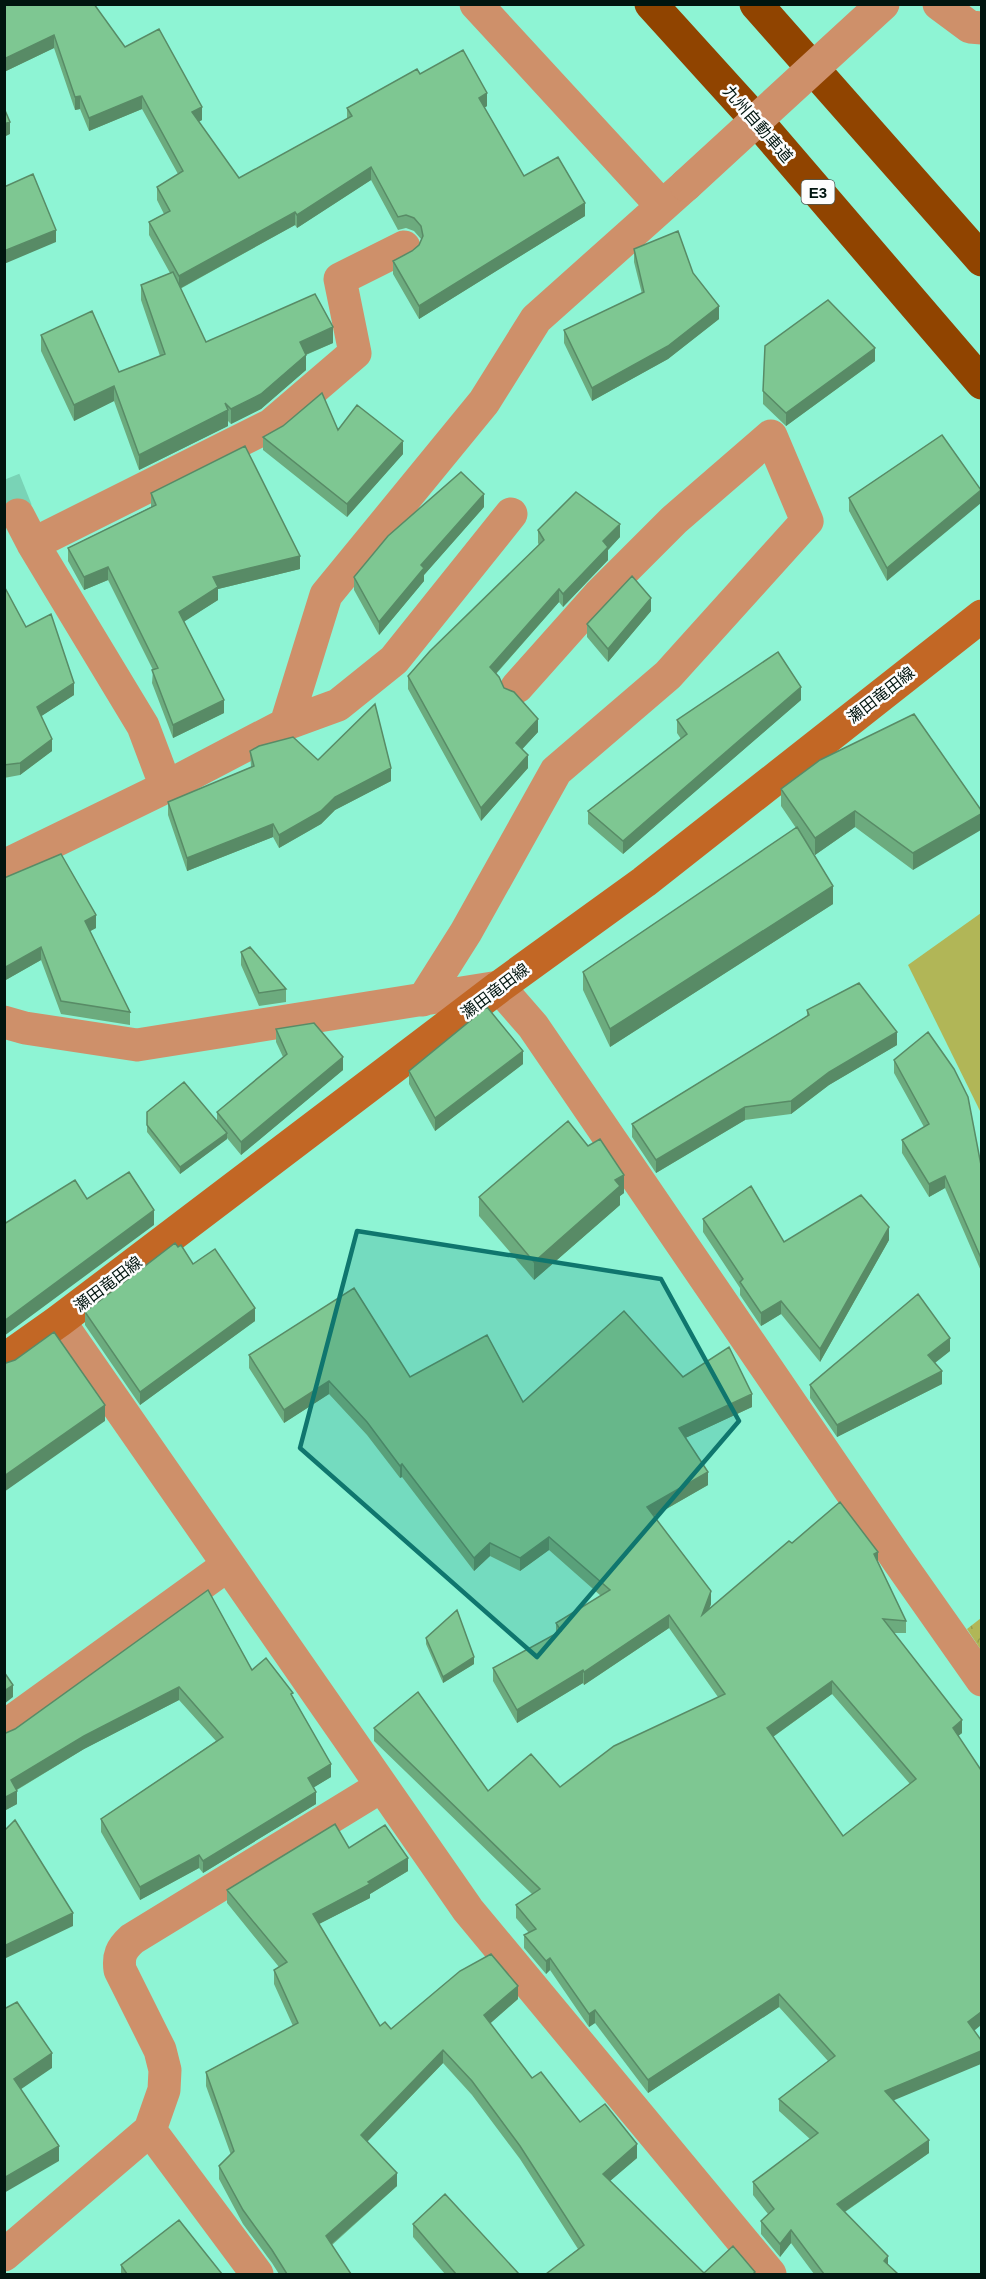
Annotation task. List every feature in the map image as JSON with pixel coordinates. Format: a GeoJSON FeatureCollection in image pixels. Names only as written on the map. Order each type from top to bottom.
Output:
{"type":"FeatureCollection","features":[{"type":"Feature","properties":{"kind":"highway","name":"九州自動車道"},"geometry":{"type":"LineString","coordinates":[[651,4],[758,122],[981,383]]}},
{"type":"Feature","properties":{"kind":"highway"},"geometry":{"type":"LineString","coordinates":[[756,4],[981,260]]}},
{"type":"Feature","properties":{"kind":"main road","name":"瀬田竜田線"},"geometry":{"type":"LineString","coordinates":[[4,1360],[59,1321],[499,987],[644,882],[981,616]]}},
{"type":"Feature","properties":{"kind":"street"},"geometry":{"type":"LineString","coordinates":[[476,4],[674,195]]}},
{"type":"Feature","properties":{"kind":"street"},"geometry":{"type":"LineString","coordinates":[[286,724],[326,594],[484,402],[536,319],[883,4]]}},
{"type":"Feature","properties":{"kind":"street"},"geometry":{"type":"LineString","coordinates":[[939,4],[970,27],[981,28]]}},
{"type":"Feature","properties":{"kind":"street"},"geometry":{"type":"LineString","coordinates":[[33,544],[271,425],[355,353],[340,279],[404,246]]}},
{"type":"Feature","properties":{"kind":"street"},"geometry":{"type":"LineString","coordinates":[[423,1000],[466,932],[556,771],[668,675],[807,521],[771,436],[674,520],[599,595],[517,687]]}},
{"type":"Feature","properties":{"kind":"street"},"geometry":{"type":"LineString","coordinates":[[4,866],[166,787],[286,724],[338,705],[394,660],[511,514]]}},
{"type":"Feature","properties":{"kind":"street"},"geometry":{"type":"LineString","coordinates":[[18,515],[33,544],[143,726],[166,787]]}},
{"type":"Feature","properties":{"kind":"street"},"geometry":{"type":"LineString","coordinates":[[4,1022],[25,1028],[137,1045],[499,987],[533,1026],[981,1680]]}},
{"type":"Feature","properties":{"kind":"street"},"geometry":{"type":"LineString","coordinates":[[59,1321],[468,1910],[770,2274]]}},
{"type":"Feature","properties":{"kind":"street"},"geometry":{"type":"LineString","coordinates":[[4,1727],[228,1565]]}},
{"type":"Feature","properties":{"kind":"street"},"geometry":{"type":"LineString","coordinates":[[4,2255],[150,2130],[164,2090],[165,2070],[160,2050],[120,1970],[119,1958],[123,1947],[132,1939],[381,1786]]}},
{"type":"Feature","properties":{"kind":"street"},"geometry":{"type":"LineString","coordinates":[[150,2130],[257,2274]]}},
{"type":"Feature","properties":{"kind":"highlighted area"},"geometry":{"type":"Polygon","coordinates":[[[357,1231],[661,1279],[739,1421],[537,1657],[300,1448],[357,1231]]]}},
{"type":"Feature","properties":{"kind":"green space"},"geometry":{"type":"Polygon","coordinates":[[[981,913],[981,1113],[908,965],[981,913]]]}},
{"type":"Feature","properties":{"kind":"green space"},"geometry":{"type":"Polygon","coordinates":[[[981,1618],[981,1650],[967,1629],[981,1618]]]}},
{"type":"Feature","properties":{"kind":"building"},"geometry":{"type":"Polygon","coordinates":[[[4,4],[94,4],[125,47],[159,29],[202,107],[192,112],[239,178],[352,116],[347,108],[417,69],[420,74],[463,50],[487,93],[479,98],[524,176],[558,157],[585,203],[419,306],[393,261],[419,245],[423,236],[421,226],[414,218],[406,215],[398,217],[371,167],[297,215],[295,212],[179,276],[149,222],[170,211],[157,187],[183,171],[142,96],[89,118],[80,96],[75,97],[54,35],[4,59],[4,4]]]}},
{"type":"Feature","properties":{"kind":"building"},"geometry":{"type":"Polygon","coordinates":[[[4,108],[10,122],[4,124],[4,108]]]}},
{"type":"Feature","properties":{"kind":"building"},"geometry":{"type":"Polygon","coordinates":[[[33,174],[56,230],[4,251],[4,187],[33,174]]]}},
{"type":"Feature","properties":{"kind":"building"},"geometry":{"type":"Polygon","coordinates":[[[678,231],[693,273],[719,306],[668,346],[592,388],[564,330],[644,292],[634,249],[678,231]]]}},
{"type":"Feature","properties":{"kind":"building"},"geometry":{"type":"Polygon","coordinates":[[[173,272],[206,342],[315,294],[333,327],[300,342],[306,355],[261,394],[231,409],[225,403],[228,410],[139,455],[114,386],[74,405],[41,335],[92,311],[119,372],[165,354],[141,285],[173,272]]]}},
{"type":"Feature","properties":{"kind":"building"},"geometry":{"type":"Polygon","coordinates":[[[828,300],[875,348],[786,413],[763,391],[765,346],[828,300]]]}},
{"type":"Feature","properties":{"kind":"building"},"geometry":{"type":"Polygon","coordinates":[[[322,393],[338,430],[357,405],[403,441],[347,504],[263,437],[283,426],[322,393]]]}},
{"type":"Feature","properties":{"kind":"building"},"geometry":{"type":"Polygon","coordinates":[[[942,435],[981,490],[887,568],[849,498],[942,435]]]}},
{"type":"Feature","properties":{"kind":"building"},"geometry":{"type":"Polygon","coordinates":[[[245,446],[300,556],[213,577],[218,587],[179,612],[224,700],[173,725],[152,670],[158,668],[108,567],[84,577],[68,548],[156,505],[151,493],[245,446]]]}},
{"type":"Feature","properties":{"kind":"building"},"geometry":{"type":"Polygon","coordinates":[[[461,472],[484,494],[421,565],[424,568],[379,622],[354,577],[388,536],[461,472]]]}},
{"type":"Feature","properties":{"kind":"building"},"geometry":{"type":"Polygon","coordinates":[[[576,492],[620,524],[603,541],[608,547],[563,594],[559,589],[490,667],[499,677],[504,688],[514,692],[538,719],[516,743],[528,755],[481,808],[408,676],[430,651],[544,540],[538,530],[576,492]]]}},
{"type":"Feature","properties":{"kind":"building"},"geometry":{"type":"Polygon","coordinates":[[[632,576],[651,598],[608,649],[587,624],[632,576]]]}},
{"type":"Feature","properties":{"kind":"building"},"geometry":{"type":"Polygon","coordinates":[[[4,586],[26,627],[51,614],[74,683],[37,707],[52,739],[20,763],[4,765],[4,586]]]}},
{"type":"Feature","properties":{"kind":"building"},"geometry":{"type":"Polygon","coordinates":[[[778,652],[801,687],[623,841],[588,811],[687,734],[677,720],[778,652]]]}},
{"type":"Feature","properties":{"kind":"building"},"geometry":{"type":"Polygon","coordinates":[[[375,704],[391,768],[335,797],[321,811],[279,835],[273,824],[187,858],[168,802],[254,766],[250,751],[259,746],[293,737],[318,760],[375,704]]]}},
{"type":"Feature","properties":{"kind":"building"},"geometry":{"type":"Polygon","coordinates":[[[914,714],[981,810],[981,814],[913,853],[855,811],[815,838],[781,789],[820,760],[914,714]]]}},
{"type":"Feature","properties":{"kind":"building"},"geometry":{"type":"Polygon","coordinates":[[[797,827],[833,886],[610,1029],[583,972],[797,827]]]}},
{"type":"Feature","properties":{"kind":"building"},"geometry":{"type":"Polygon","coordinates":[[[61,854],[96,915],[85,921],[130,1012],[61,1001],[41,947],[4,968],[4,878],[61,854]]]}},
{"type":"Feature","properties":{"kind":"building"},"geometry":{"type":"Polygon","coordinates":[[[250,947],[286,989],[259,993],[241,952],[250,947]]]}},
{"type":"Feature","properties":{"kind":"building"},"geometry":{"type":"Polygon","coordinates":[[[859,983],[897,1032],[829,1072],[791,1101],[745,1107],[656,1160],[632,1124],[809,1015],[807,1010],[859,983]]]}},
{"type":"Feature","properties":{"kind":"building"},"geometry":{"type":"Polygon","coordinates":[[[487,1007],[523,1051],[435,1118],[409,1071],[487,1007]]]}},
{"type":"Feature","properties":{"kind":"building"},"geometry":{"type":"Polygon","coordinates":[[[314,1023],[343,1057],[241,1142],[217,1112],[287,1054],[276,1029],[314,1023]]]}},
{"type":"Feature","properties":{"kind":"building"},"geometry":{"type":"Polygon","coordinates":[[[928,1032],[954,1069],[968,1097],[981,1165],[981,1258],[945,1176],[929,1184],[902,1140],[929,1124],[894,1060],[928,1032]]]}},
{"type":"Feature","properties":{"kind":"building"},"geometry":{"type":"Polygon","coordinates":[[[184,1082],[227,1133],[180,1167],[147,1125],[147,1112],[184,1082]]]}},
{"type":"Feature","properties":{"kind":"building"},"geometry":{"type":"Polygon","coordinates":[[[568,1121],[588,1146],[600,1139],[624,1175],[615,1180],[620,1186],[534,1262],[479,1197],[568,1121]]]}},
{"type":"Feature","properties":{"kind":"building"},"geometry":{"type":"Polygon","coordinates":[[[129,1172],[154,1210],[4,1321],[4,1224],[75,1180],[87,1199],[129,1172]]]}},
{"type":"Feature","properties":{"kind":"building"},"geometry":{"type":"Polygon","coordinates":[[[751,1186],[784,1242],[861,1195],[889,1227],[820,1349],[781,1301],[761,1313],[740,1282],[743,1279],[703,1219],[751,1186]]]}},
{"type":"Feature","properties":{"kind":"building"},"geometry":{"type":"Polygon","coordinates":[[[175,1243],[178,1247],[181,1245],[193,1264],[215,1249],[255,1308],[140,1392],[85,1312],[175,1243]]]}},
{"type":"Feature","properties":{"kind":"building"},"geometry":{"type":"Polygon","coordinates":[[[354,1288],[410,1377],[487,1335],[523,1402],[624,1311],[683,1377],[729,1347],[752,1394],[679,1428],[708,1472],[647,1507],[711,1591],[702,1615],[789,1541],[792,1543],[840,1502],[878,1552],[874,1554],[906,1621],[883,1619],[962,1720],[953,1728],[981,1770],[981,2012],[968,2022],[981,2040],[981,2051],[885,2091],[929,2140],[837,2204],[888,2256],[884,2261],[898,2274],[824,2274],[791,2230],[780,2244],[761,2221],[774,2209],[753,2182],[818,2133],[779,2099],[835,2056],[779,1994],[648,2080],[595,2010],[589,2014],[550,1958],[546,1961],[524,1935],[536,1929],[516,1905],[540,1889],[374,1728],[418,1692],[488,1791],[531,1754],[560,1787],[614,1746],[725,1694],[669,1615],[584,1672],[583,1670],[517,1710],[493,1668],[561,1631],[556,1623],[610,1590],[549,1537],[520,1558],[490,1543],[474,1558],[402,1464],[400,1466],[367,1422],[329,1381],[284,1410],[249,1355],[354,1288]],[[832,1681],[767,1728],[843,1836],[916,1779],[832,1681]]]}},
{"type":"Feature","properties":{"kind":"building"},"geometry":{"type":"Polygon","coordinates":[[[918,1294],[950,1338],[928,1355],[942,1371],[837,1425],[810,1385],[918,1294]]]}},
{"type":"Feature","properties":{"kind":"building"},"geometry":{"type":"Polygon","coordinates":[[[54,1332],[105,1405],[4,1476],[4,1363],[15,1360],[54,1332]]]}},
{"type":"Feature","properties":{"kind":"building"},"geometry":{"type":"Polygon","coordinates":[[[208,1590],[252,1670],[266,1658],[293,1693],[291,1694],[331,1764],[308,1778],[316,1792],[203,1861],[199,1855],[140,1887],[101,1819],[223,1737],[179,1687],[84,1736],[11,1780],[17,1791],[4,1798],[4,1732],[15,1729],[208,1590]]]}},
{"type":"Feature","properties":{"kind":"building"},"geometry":{"type":"Polygon","coordinates":[[[457,1610],[474,1657],[443,1677],[426,1638],[457,1610]]]}},
{"type":"Feature","properties":{"kind":"building"},"geometry":{"type":"Polygon","coordinates":[[[4,1672],[13,1685],[4,1691],[4,1672]]]}},
{"type":"Feature","properties":{"kind":"building"},"geometry":{"type":"Polygon","coordinates":[[[15,1820],[73,1913],[4,1946],[4,1831],[15,1820]]]}},
{"type":"Feature","properties":{"kind":"building"},"geometry":{"type":"Polygon","coordinates":[[[335,1824],[349,1848],[385,1825],[408,1858],[368,1882],[370,1884],[313,1914],[380,2026],[385,2022],[391,2029],[460,1971],[491,1954],[518,1986],[484,2015],[532,2078],[541,2072],[580,2122],[605,2104],[637,2144],[603,2174],[704,2273],[733,2246],[755,2272],[753,2274],[546,2274],[584,2245],[520,2146],[472,2081],[443,2050],[361,2135],[397,2173],[326,2236],[351,2274],[287,2274],[243,2210],[219,2166],[234,2151],[206,2072],[298,2023],[274,1970],[287,1962],[227,1890],[335,1824]]]}},
{"type":"Feature","properties":{"kind":"building"},"geometry":{"type":"Polygon","coordinates":[[[17,2002],[52,2053],[14,2079],[59,2146],[4,2178],[4,2009],[17,2002]]]}},
{"type":"Feature","properties":{"kind":"building"},"geometry":{"type":"Polygon","coordinates":[[[445,2194],[519,2274],[456,2274],[413,2224],[445,2194]]]}},
{"type":"Feature","properties":{"kind":"building"},"geometry":{"type":"Polygon","coordinates":[[[179,2220],[222,2274],[127,2274],[121,2265],[179,2220]]]}},
{"type":"Feature","properties":{"kind":"tunnel"},"geometry":{"type":"LineString","coordinates":[[4,480],[18,515]]}}]}
